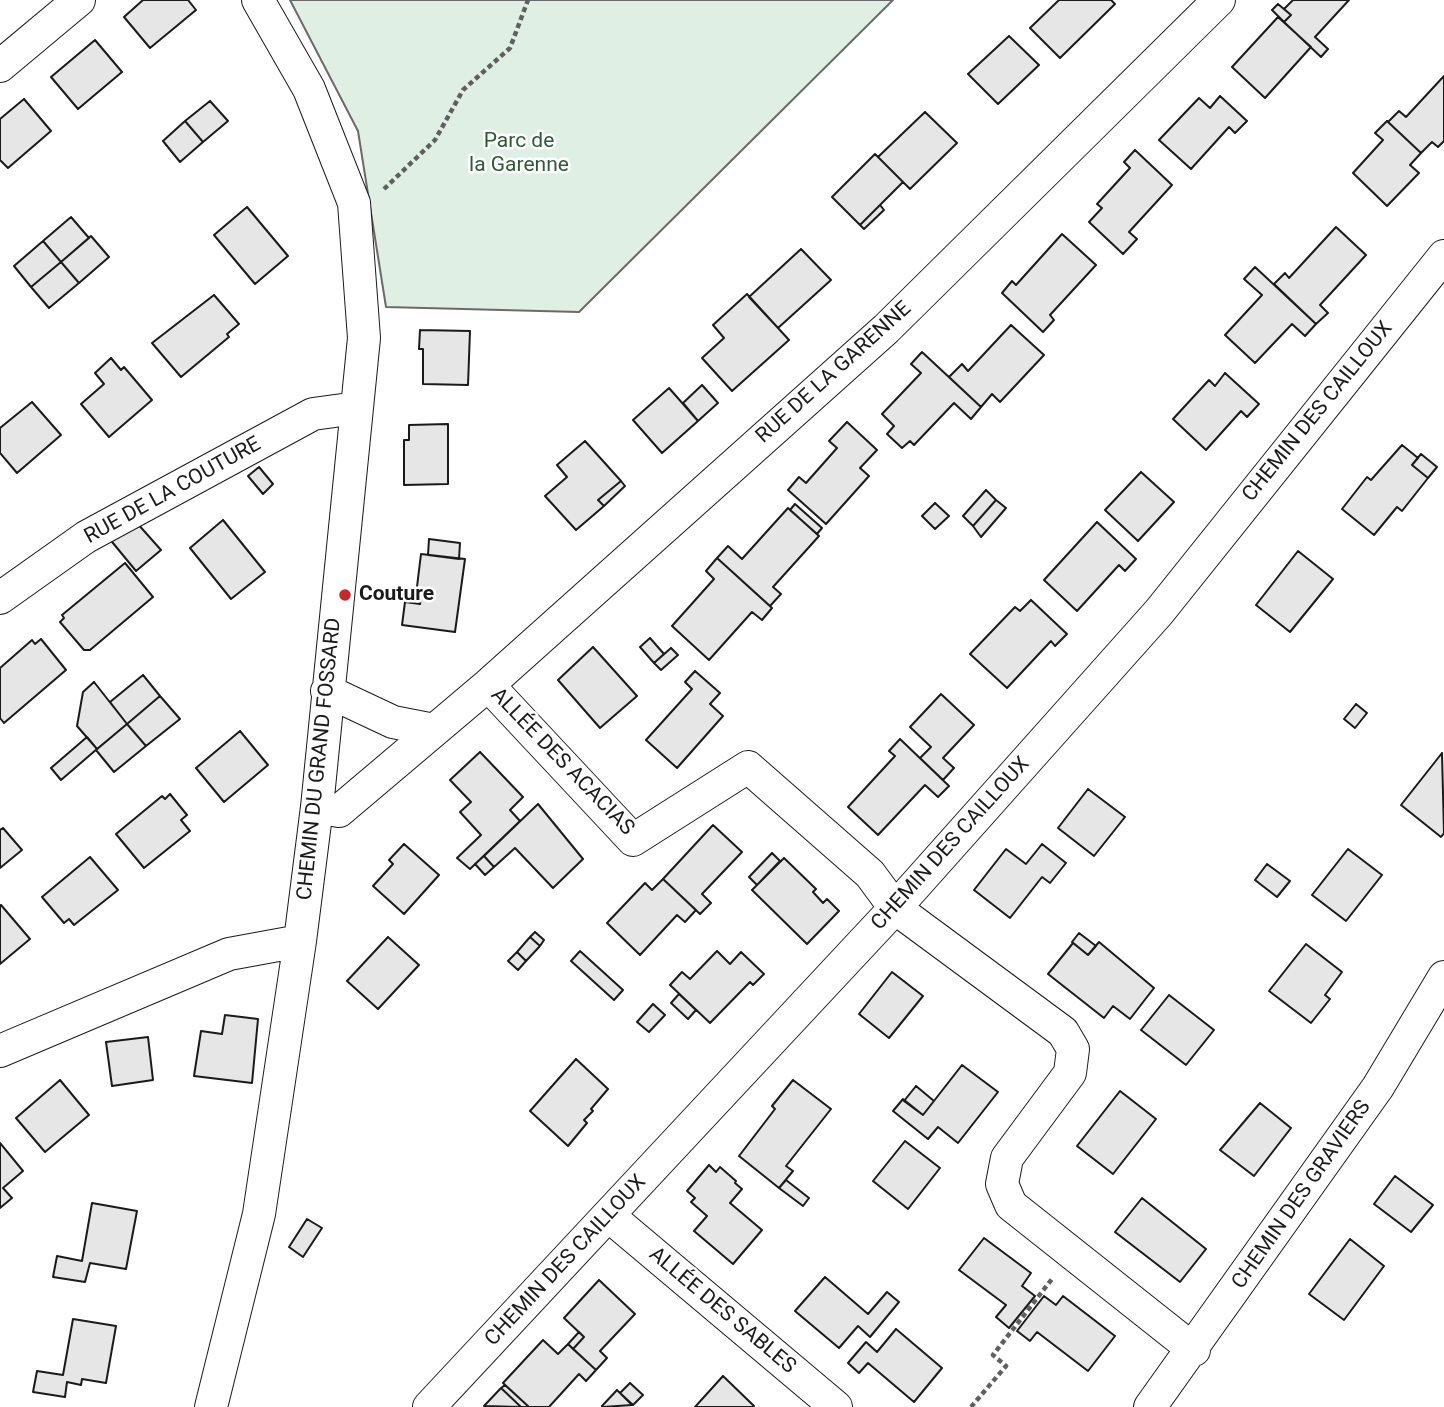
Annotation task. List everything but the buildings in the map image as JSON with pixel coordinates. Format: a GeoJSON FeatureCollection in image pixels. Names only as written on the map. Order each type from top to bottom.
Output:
{"type":"FeatureCollection","features":[{"type":"Feature","properties":{"kind":"street"},"geometry":{"type":"LineString","coordinates":[[0,66],[79,0]]}},
{"type":"Feature","properties":{"kind":"street","name":"CHEMIN DU GRAND FOSSARD"},"geometry":{"type":"LineString","coordinates":[[211,1407],[259,1214],[300,941],[317,807],[364,338],[354,203],[309,89],[258,0]]}},
{"type":"Feature","properties":{"kind":"street","name":"RUE DE LA GARENNE"},"geometry":{"type":"LineString","coordinates":[[317,807],[339,811],[488,685],[886,329],[1219,0]]}},
{"type":"Feature","properties":{"kind":"street","name":"CHEMIN DES CAILLOUX"},"geometry":{"type":"LineString","coordinates":[[429,1407],[895,908],[1159,612],[1444,256]]}},
{"type":"Feature","properties":{"kind":"street","name":"RUE DE LA COUTURE"},"geometry":{"type":"LineString","coordinates":[[0,598],[86,537],[313,414],[357,408]]}},
{"type":"Feature","properties":{"kind":"street","name":"ALLÉE DES ACACIAS"},"geometry":{"type":"LineString","coordinates":[[488,685],[633,840],[748,767],[870,874],[895,908]]}},
{"type":"Feature","properties":{"kind":"street"},"geometry":{"type":"LineString","coordinates":[[327,691],[393,722],[434,730]]}},
{"type":"Feature","properties":{"kind":"street"},"geometry":{"type":"LineString","coordinates":[[895,908],[1063,1032],[1073,1049],[1070,1073],[1007,1157],[1002,1184],[1011,1205],[1194,1350]]}},
{"type":"Feature","properties":{"kind":"street"},"geometry":{"type":"LineString","coordinates":[[0,1051],[229,954],[300,941]]}},
{"type":"Feature","properties":{"kind":"street","name":"CHEMIN DES GRAVIERS"},"geometry":{"type":"LineString","coordinates":[[1150,1407],[1194,1350],[1378,1087],[1444,976]]}},
{"type":"Feature","properties":{"kind":"street","name":"ALLÉE DES SABLES"},"geometry":{"type":"LineString","coordinates":[[609,1216],[836,1407]]}},
{"type":"Feature","properties":{"kind":"path"},"geometry":{"type":"LineString","coordinates":[[355,217],[435,140],[463,90],[510,48],[528,0]]}},
{"type":"Feature","properties":{"kind":"path"},"geometry":{"type":"LineString","coordinates":[[971,1407],[1006,1366],[993,1355],[1072,1253]]}},
{"type":"Feature","properties":{"kind":"green space","name":"Parc de la Garenne"},"geometry":{"type":"Polygon","coordinates":[[[290,0],[893,0],[579,312],[386,307],[358,131],[290,0]]]}},
{"type":"Feature","properties":{"kind":"place","name":"Couture"},"geometry":{"type":"Point","coordinates":[345,595]}}]}
